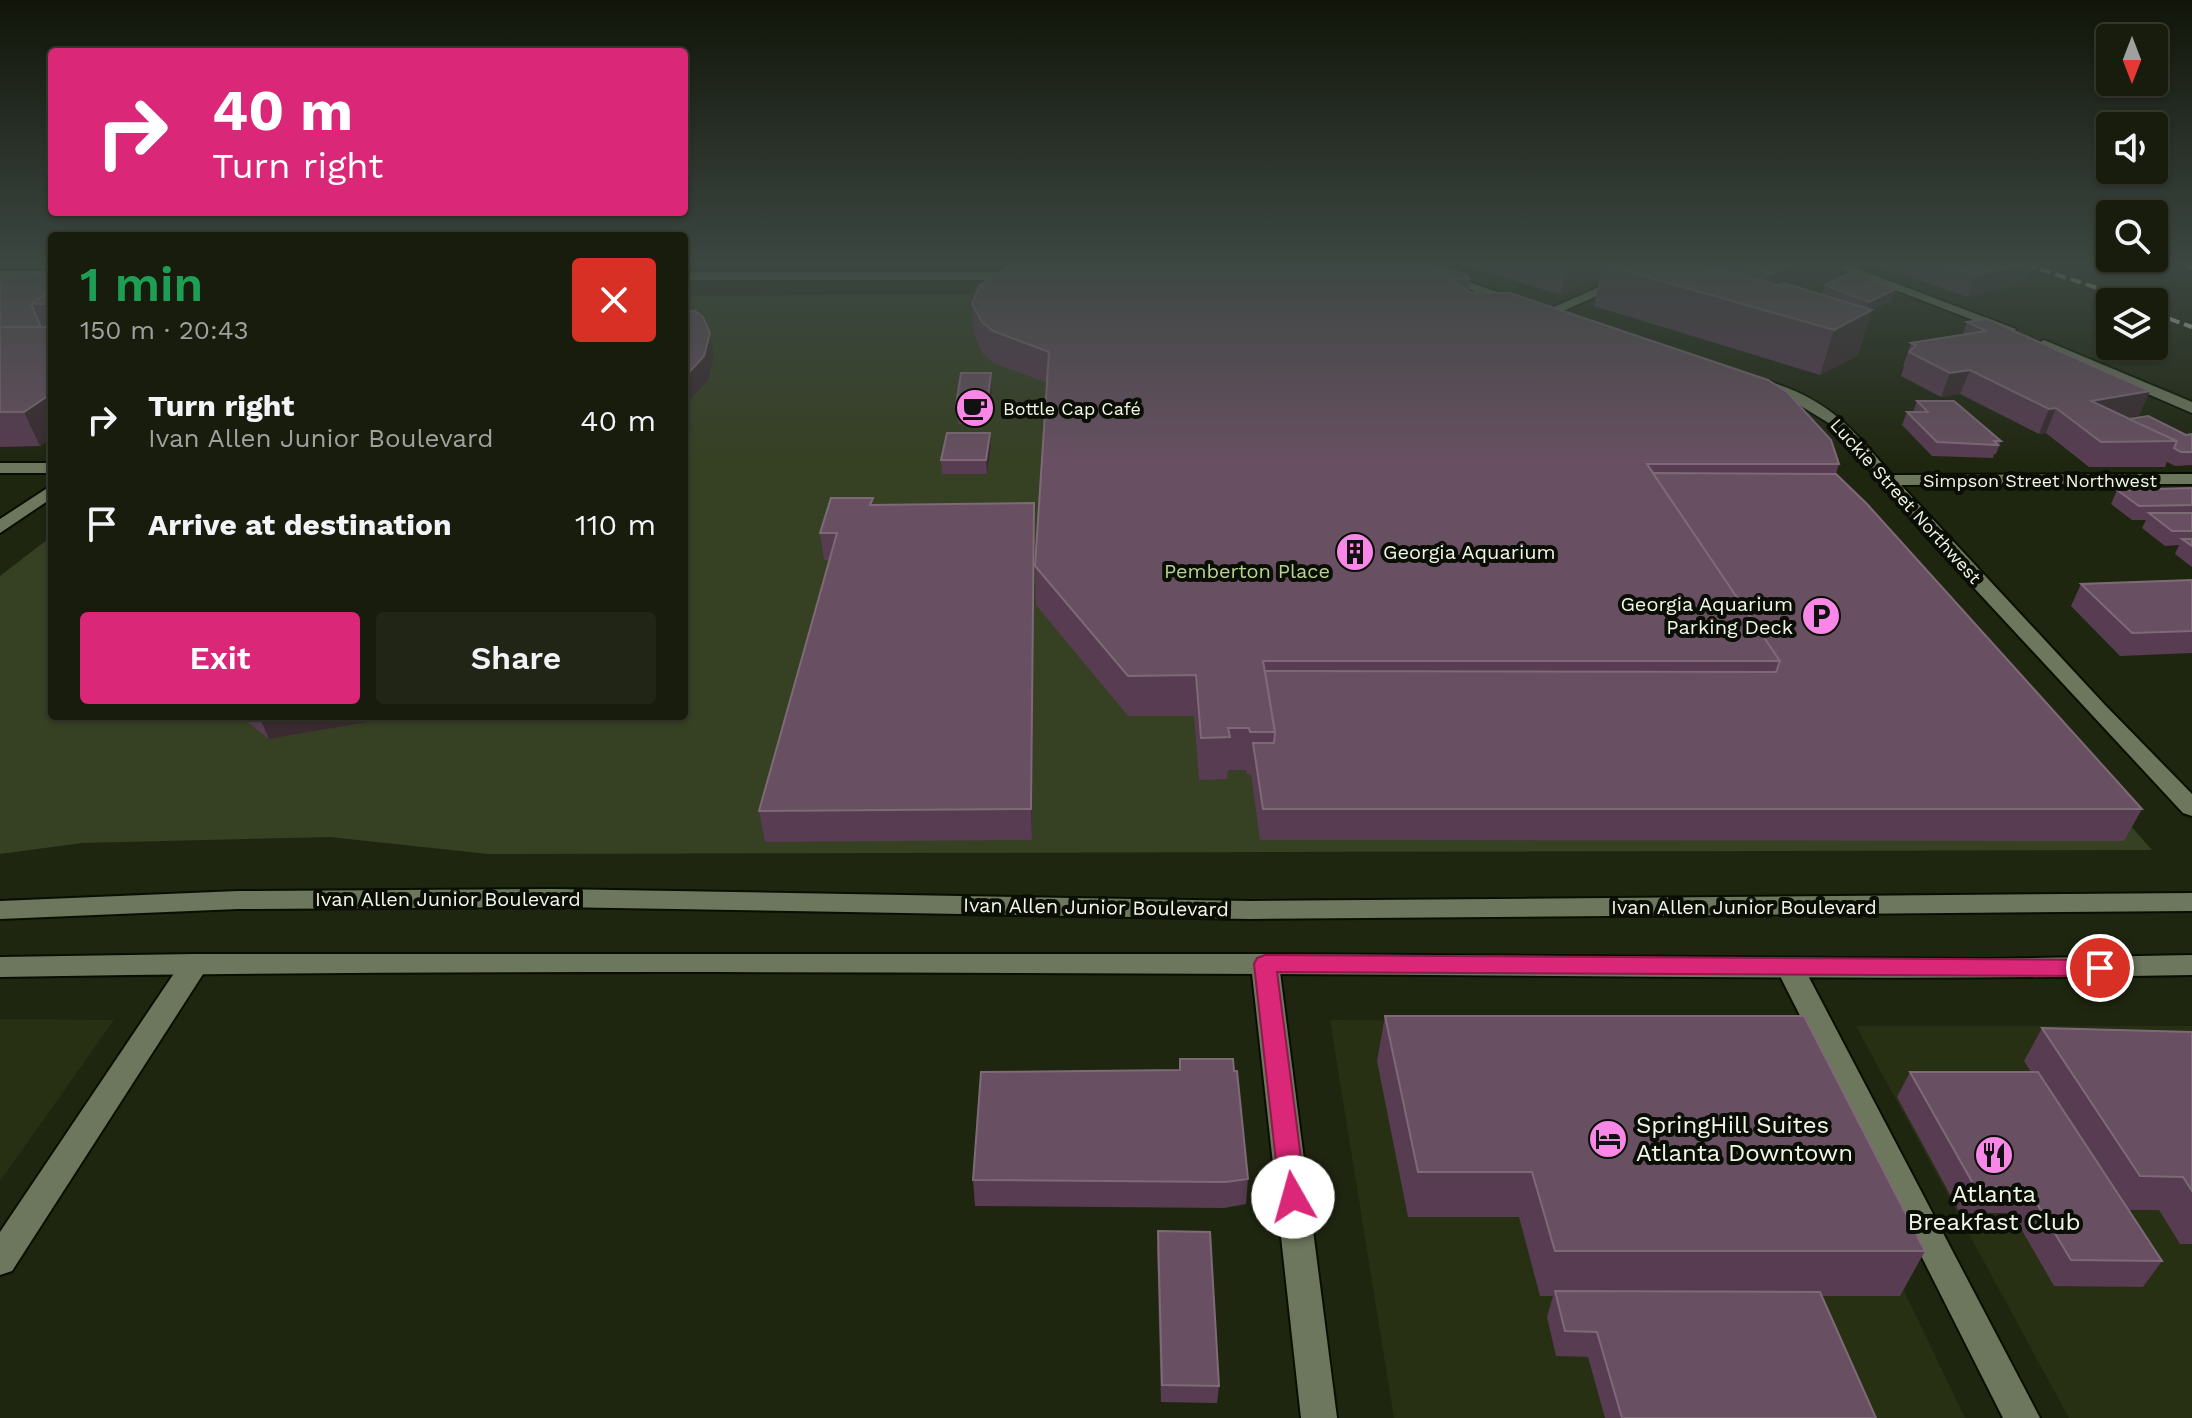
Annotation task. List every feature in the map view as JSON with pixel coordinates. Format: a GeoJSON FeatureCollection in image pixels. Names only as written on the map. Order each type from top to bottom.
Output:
{"type":"FeatureCollection","features":[{"type":"Feature","properties":{"kind":"main road"},"geometry":{"type":"LineString","coordinates":[[2010,330],[2192,408]]}},
{"type":"Feature","properties":{"kind":"main road","name":"Luckie Street Northwest"},"geometry":{"type":"LineString","coordinates":[[1741,377],[1796,397],[1838,422],[2097,710],[2192,808]]}},
{"type":"Feature","properties":{"kind":"main road"},"geometry":{"type":"LineString","coordinates":[[0,468],[48,468]]}},
{"type":"Feature","properties":{"kind":"main road","name":"Simpson Street Northwest"},"geometry":{"type":"LineString","coordinates":[[1887,480],[2192,479]]}},
{"type":"Feature","properties":{"kind":"main road"},"geometry":{"type":"LineString","coordinates":[[0,528],[48,493]]}},
{"type":"Feature","properties":{"kind":"main road","name":"Ivan Allen Junior Boulevard"},"geometry":{"type":"LineString","coordinates":[[0,910],[238,900],[539,898],[1250,910],[2192,902]]}},
{"type":"Feature","properties":{"kind":"main road"},"geometry":{"type":"LineString","coordinates":[[0,1260],[195,964]]}},
{"type":"Feature","properties":{"kind":"main road"},"geometry":{"type":"LineString","coordinates":[[0,967],[195,964],[1265,964],[2086,968],[2192,965]]}},
{"type":"Feature","properties":{"kind":"main road"},"geometry":{"type":"LineString","coordinates":[[1265,964],[1319,1418]]}},
{"type":"Feature","properties":{"kind":"main road"},"geometry":{"type":"LineString","coordinates":[[1790,968],[2022,1418]]}},
{"type":"Feature","properties":{"kind":"shaded area"},"geometry":{"type":"Polygon","coordinates":[[[0,1019],[114,1020],[0,1181],[0,1019]]]}},
{"type":"Feature","properties":{"kind":"shaded area"},"geometry":{"type":"Polygon","coordinates":[[[1330,1020],[1775,1022],[1965,1418],[1394,1418],[1330,1020]]]}},
{"type":"Feature","properties":{"kind":"shaded area"},"geometry":{"type":"Polygon","coordinates":[[[1856,1026],[2192,1026],[2192,1418],[2069,1418],[1856,1026]]]}},
{"type":"Feature","properties":{"kind":"green space","name":"Pemberton Place"},"geometry":{"type":"Polygon","coordinates":[[[688,330],[1241,330],[1820,476],[2152,850],[488,854],[330,837],[82,843],[0,854],[0,576],[48,539],[48,720],[688,720],[688,330]]]}},
{"type":"Feature","properties":{"kind":"building"},"geometry":{"type":"Polygon","coordinates":[[[0,330],[48,330],[48,396],[24,412],[0,412],[0,330]]]}},
{"type":"Feature","properties":{"kind":"building"},"geometry":{"type":"Polygon","coordinates":[[[688,330],[709,330],[704,356],[688,374],[688,330]]]}},
{"type":"Feature","properties":{"kind":"building","name":"Georgia Aquarium"},"geometry":{"type":"Polygon","coordinates":[[[1620,330],[1768,380],[1787,392],[1831,440],[1839,464],[1647,464],[1780,661],[1263,661],[1275,732],[1228,728],[1230,737],[1201,738],[1196,675],[1128,676],[1035,566],[1049,352],[993,331],[1620,330]]]}},
{"type":"Feature","properties":{"kind":"building"},"geometry":{"type":"Polygon","coordinates":[[[2012,330],[2150,391],[2091,401],[2177,441],[2101,442],[2056,408],[2049,409],[1970,370],[1950,373],[1909,352],[1916,345],[1911,343],[1986,331],[2012,330]]]}},
{"type":"Feature","properties":{"kind":"building"},"geometry":{"type":"Polygon","coordinates":[[[961,373],[991,373],[987,405],[956,405],[961,373]]]}},
{"type":"Feature","properties":{"kind":"building"},"geometry":{"type":"Polygon","coordinates":[[[1917,401],[1954,401],[2001,441],[1994,441],[1998,445],[1937,442],[1907,412],[1928,412],[1917,401]]]}},
{"type":"Feature","properties":{"kind":"building"},"geometry":{"type":"Polygon","coordinates":[[[2148,416],[2186,435],[2192,434],[2192,452],[2181,452],[2174,448],[2177,441],[2129,419],[2148,416]]]}},
{"type":"Feature","properties":{"kind":"building"},"geometry":{"type":"Polygon","coordinates":[[[947,433],[990,433],[986,460],[941,460],[947,433]]]}},
{"type":"Feature","properties":{"kind":"building","name":"Georgia Aquarium Parking Deck"},"geometry":{"type":"Polygon","coordinates":[[[1653,473],[1836,474],[1867,504],[2142,809],[1263,809],[1253,743],[1274,743],[1265,671],[1776,672],[1780,661],[1653,473]]]}},
{"type":"Feature","properties":{"kind":"building"},"geometry":{"type":"Polygon","coordinates":[[[2192,488],[2192,505],[2139,506],[2117,490],[2192,488]]]}},
{"type":"Feature","properties":{"kind":"building"},"geometry":{"type":"Polygon","coordinates":[[[831,498],[873,498],[870,505],[1034,503],[1031,809],[759,811],[837,533],[820,533],[831,498]]]}},
{"type":"Feature","properties":{"kind":"building"},"geometry":{"type":"Polygon","coordinates":[[[2149,513],[2192,513],[2192,531],[2172,531],[2149,513]]]}},
{"type":"Feature","properties":{"kind":"building"},"geometry":{"type":"Polygon","coordinates":[[[2192,580],[2192,631],[2132,633],[2081,584],[2192,580]]]}},
{"type":"Feature","properties":{"kind":"building","name":"SpringHill Suites Atlanta Downtown"},"geometry":{"type":"Polygon","coordinates":[[[1385,1016],[1804,1016],[1925,1251],[1555,1251],[1532,1172],[1418,1172],[1385,1016]]]}},
{"type":"Feature","properties":{"kind":"building"},"geometry":{"type":"Polygon","coordinates":[[[2042,1028],[2192,1032],[2192,1191],[2183,1177],[2140,1176],[2042,1028]]]}},
{"type":"Feature","properties":{"kind":"building"},"geometry":{"type":"Polygon","coordinates":[[[1180,1059],[1233,1059],[1234,1071],[1237,1071],[1248,1179],[1226,1182],[973,1180],[981,1072],[1180,1070],[1180,1059]]]}},
{"type":"Feature","properties":{"kind":"building","name":"Atlanta Breakfast Club"},"geometry":{"type":"Polygon","coordinates":[[[1910,1072],[2038,1072],[2162,1261],[2071,1260],[2027,1187],[1975,1187],[1910,1072]]]}},
{"type":"Feature","properties":{"kind":"building"},"geometry":{"type":"Polygon","coordinates":[[[1158,1231],[1210,1232],[1219,1386],[1162,1385],[1158,1231]]]}},
{"type":"Feature","properties":{"kind":"building"},"geometry":{"type":"Polygon","coordinates":[[[1555,1291],[1820,1292],[1876,1418],[1622,1418],[1597,1332],[1565,1331],[1555,1291]]]}},
{"type":"Feature","properties":{"kind":"place","name":"Bottle Cap Café"},"geometry":{"type":"Point","coordinates":[975,408]}},
{"type":"Feature","properties":{"kind":"place","name":"Georgia Aquarium"},"geometry":{"type":"Point","coordinates":[1355,552]}},
{"type":"Feature","properties":{"kind":"place","name":"Georgia Aquarium Parking Deck"},"geometry":{"type":"Point","coordinates":[1821,616]}},
{"type":"Feature","properties":{"kind":"place","name":"SpringHill Suites Atlanta Downtown"},"geometry":{"type":"Point","coordinates":[1608,1139]}},
{"type":"Feature","properties":{"kind":"place","name":"Atlanta Breakfast Club"},"geometry":{"type":"Point","coordinates":[1994,1155]}},
{"type":"Feature","properties":{"kind":"route"},"geometry":{"type":"LineString","coordinates":[[1293,1197],[1265,964],[2100,968]]}}]}
